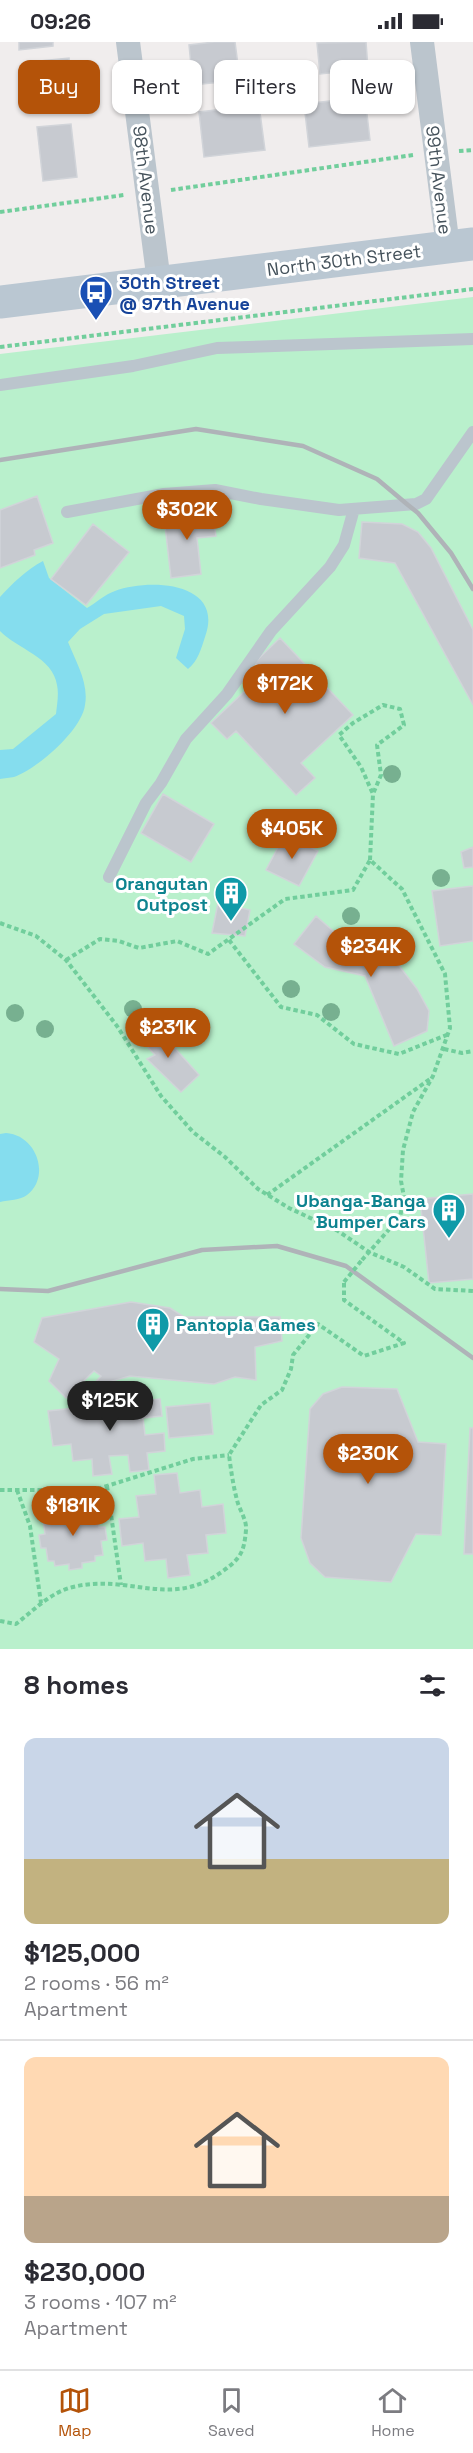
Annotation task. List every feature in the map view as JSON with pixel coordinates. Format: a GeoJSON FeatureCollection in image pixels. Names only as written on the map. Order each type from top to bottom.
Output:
{"type":"FeatureCollection","features":[{"type":"Feature","properties":{"kind":"main road","name":"North 30th Street"},"geometry":{"type":"LineString","coordinates":[[0,302],[460,245]]}},
{"type":"Feature","properties":{"kind":"street","name":"98th Avenue"},"geometry":{"type":"LineString","coordinates":[[128,42],[159,282]]}},
{"type":"Feature","properties":{"kind":"street","name":"99th Avenue"},"geometry":{"type":"LineString","coordinates":[[422,42],[435,152],[460,245]]}},
{"type":"Feature","properties":{"kind":"lane"},"geometry":{"type":"LineString","coordinates":[[0,385],[133,366],[217,348],[473,339]]}},
{"type":"Feature","properties":{"kind":"lane"},"geometry":{"type":"LineString","coordinates":[[67,512],[164,494],[215,490],[339,510],[416,504],[426,499],[473,432]]}},
{"type":"Feature","properties":{"kind":"lane"},"geometry":{"type":"LineString","coordinates":[[109,877],[146,803],[161,783],[186,739],[227,694],[271,631],[330,567],[344,546],[354,509]]}},
{"type":"Feature","properties":{"kind":"path"},"geometry":{"type":"LineString","coordinates":[[0,212],[435,152]]}},
{"type":"Feature","properties":{"kind":"path"},"geometry":{"type":"LineString","coordinates":[[0,347],[473,289]]}},
{"type":"Feature","properties":{"kind":"path"},"geometry":{"type":"LineString","coordinates":[[66,960],[100,939],[119,941],[139,948],[177,941],[208,954],[285,899],[353,890],[370,860],[373,794],[381,775],[377,745],[404,725],[400,709],[383,705],[353,723],[339,735],[361,767],[373,794]]}},
{"type":"Feature","properties":{"kind":"path"},"geometry":{"type":"LineString","coordinates":[[0,1621],[16,1624],[41,1604],[72,1587],[108,1583],[145,1589],[178,1590],[207,1584],[243,1554],[246,1526],[237,1502],[229,1455],[261,1405],[282,1390],[291,1369],[293,1355],[318,1324],[364,1356],[404,1343],[344,1300],[344,1282],[400,1217],[404,1197],[401,1181],[403,1150],[413,1112],[433,1076],[450,1028],[446,974],[402,889],[370,860]]}},
{"type":"Feature","properties":{"kind":"path"},"geometry":{"type":"LineString","coordinates":[[0,922],[36,936],[66,960],[85,988],[117,1026],[161,1096],[193,1132],[267,1195],[289,1209],[338,1231],[369,1252],[404,1267],[435,1289],[473,1291]]}},
{"type":"Feature","properties":{"kind":"path"},"geometry":{"type":"LineString","coordinates":[[229,940],[281,1008],[317,1015],[354,1044],[399,1054],[449,1034]]}},
{"type":"Feature","properties":{"kind":"path"},"geometry":{"type":"LineString","coordinates":[[444,1048],[462,1053],[473,1051]]}},
{"type":"Feature","properties":{"kind":"path"},"geometry":{"type":"LineString","coordinates":[[267,1195],[433,1076]]}},
{"type":"Feature","properties":{"kind":"path"},"geometry":{"type":"LineString","coordinates":[[0,1490],[94,1490],[193,1459],[229,1455]]}},
{"type":"Feature","properties":{"kind":"path"},"geometry":{"type":"LineString","coordinates":[[107,1486],[121,1585]]}},
{"type":"Feature","properties":{"kind":"path"},"geometry":{"type":"LineString","coordinates":[[17,1491],[30,1526],[41,1604]]}},
{"type":"Feature","properties":{"kind":"green space"},"geometry":{"type":"Polygon","coordinates":[[[473,297],[473,1649],[0,1649],[0,354],[473,297]]]}},
{"type":"Feature","properties":{"kind":"water"},"geometry":{"type":"Polygon","coordinates":[[[43,561],[49,578],[87,608],[111,592],[130,587],[164,585],[181,588],[195,595],[204,605],[208,619],[205,637],[197,659],[188,669],[176,658],[185,629],[184,616],[161,606],[104,614],[80,629],[68,642],[85,689],[86,697],[82,715],[67,737],[46,757],[24,773],[0,779],[0,750],[13,749],[56,714],[58,688],[49,667],[0,631],[0,597],[20,577],[43,561]]]}},
{"type":"Feature","properties":{"kind":"water"},"geometry":{"type":"Polygon","coordinates":[[[6,1133],[26,1141],[33,1149],[39,1168],[34,1187],[27,1195],[0,1202],[0,1134],[6,1133]]]}},
{"type":"Feature","properties":{"kind":"building"},"geometry":{"type":"Polygon","coordinates":[[[19,42],[53,42],[53,46],[19,50],[19,42]]]}},
{"type":"Feature","properties":{"kind":"building"},"geometry":{"type":"Polygon","coordinates":[[[235,42],[237,60],[214,60],[214,83],[202,84],[202,60],[190,60],[189,45],[235,42]]]}},
{"type":"Feature","properties":{"kind":"building"},"geometry":{"type":"Polygon","coordinates":[[[366,42],[367,60],[330,60],[330,73],[320,74],[317,43],[366,42]]]}},
{"type":"Feature","properties":{"kind":"building"},"geometry":{"type":"Polygon","coordinates":[[[330,101],[330,114],[367,114],[370,140],[309,147],[305,114],[318,114],[318,102],[330,101]]]}},
{"type":"Feature","properties":{"kind":"building"},"geometry":{"type":"Polygon","coordinates":[[[214,110],[214,114],[260,114],[265,150],[204,157],[199,114],[214,110]]]}},
{"type":"Feature","properties":{"kind":"building"},"geometry":{"type":"Polygon","coordinates":[[[71,124],[77,177],[43,181],[37,127],[71,124]]]}},
{"type":"Feature","properties":{"kind":"building"},"geometry":{"type":"Polygon","coordinates":[[[37,496],[53,543],[34,550],[35,555],[0,568],[0,510],[37,496]]]}},
{"type":"Feature","properties":{"kind":"building"},"geometry":{"type":"Polygon","coordinates":[[[212,511],[216,536],[197,538],[201,574],[171,578],[164,517],[212,511]]]}},
{"type":"Feature","properties":{"kind":"building"},"geometry":{"type":"Polygon","coordinates":[[[362,522],[402,524],[418,532],[431,548],[473,630],[473,705],[395,563],[359,558],[362,522]]]}},
{"type":"Feature","properties":{"kind":"building"},"geometry":{"type":"Polygon","coordinates":[[[93,524],[129,552],[86,605],[51,579],[93,524]]]}},
{"type":"Feature","properties":{"kind":"building"},"geometry":{"type":"Polygon","coordinates":[[[280,638],[353,715],[301,763],[315,778],[296,795],[236,731],[227,739],[211,723],[264,673],[254,663],[280,638]]]}},
{"type":"Feature","properties":{"kind":"building"},"geometry":{"type":"Polygon","coordinates":[[[163,794],[214,824],[191,862],[141,833],[163,794]]]}},
{"type":"Feature","properties":{"kind":"building"},"geometry":{"type":"Polygon","coordinates":[[[285,834],[318,851],[299,886],[266,870],[285,834]]]}},
{"type":"Feature","properties":{"kind":"building"},"geometry":{"type":"Polygon","coordinates":[[[473,847],[473,867],[464,868],[461,852],[473,847]]]}},
{"type":"Feature","properties":{"kind":"building"},"geometry":{"type":"Polygon","coordinates":[[[473,886],[473,941],[440,946],[432,891],[473,886]]]}},
{"type":"Feature","properties":{"kind":"building","name":"Orangutan Outpost"},"geometry":{"type":"Polygon","coordinates":[[[218,903],[250,910],[245,936],[212,933],[218,903]]]}},
{"type":"Feature","properties":{"kind":"building"},"geometry":{"type":"Polygon","coordinates":[[[316,916],[339,936],[387,950],[417,989],[429,1011],[427,1031],[394,1046],[365,976],[325,967],[294,944],[316,916]]]}},
{"type":"Feature","properties":{"kind":"building"},"geometry":{"type":"Polygon","coordinates":[[[149,1027],[156,1027],[199,1075],[181,1092],[147,1059],[155,1055],[142,1037],[142,1031],[149,1027]]]}},
{"type":"Feature","properties":{"kind":"building","name":"Ubanga-Banga Bumper Cars"},"geometry":{"type":"Polygon","coordinates":[[[473,1194],[473,1279],[429,1283],[420,1199],[473,1194]]]}},
{"type":"Feature","properties":{"kind":"building","name":"Pantopia Games"},"geometry":{"type":"Polygon","coordinates":[[[131,1302],[170,1308],[184,1317],[280,1317],[282,1341],[255,1347],[256,1380],[235,1377],[214,1384],[130,1376],[91,1387],[101,1376],[94,1371],[66,1398],[49,1381],[59,1359],[34,1342],[42,1318],[131,1302]]]}},
{"type":"Feature","properties":{"kind":"building"},"geometry":{"type":"Polygon","coordinates":[[[139,1384],[141,1401],[160,1399],[162,1416],[143,1418],[145,1435],[164,1433],[165,1451],[147,1453],[149,1470],[130,1472],[128,1455],[109,1456],[112,1474],[93,1476],[92,1459],[73,1461],[71,1444],[53,1446],[48,1411],[123,1403],[121,1386],[139,1384]]]}},
{"type":"Feature","properties":{"kind":"building"},"geometry":{"type":"Polygon","coordinates":[[[342,1387],[397,1389],[418,1442],[446,1444],[441,1535],[416,1534],[391,1582],[325,1577],[310,1563],[301,1538],[310,1409],[323,1394],[342,1387]]]}},
{"type":"Feature","properties":{"kind":"building"},"geometry":{"type":"Polygon","coordinates":[[[210,1403],[213,1434],[169,1438],[166,1407],[210,1403]]]}},
{"type":"Feature","properties":{"kind":"building"},"geometry":{"type":"Polygon","coordinates":[[[470,1428],[473,1428],[473,1554],[464,1554],[470,1428]]]}},
{"type":"Feature","properties":{"kind":"building"},"geometry":{"type":"Polygon","coordinates":[[[177,1473],[180,1493],[200,1490],[202,1507],[223,1504],[226,1533],[206,1535],[208,1553],[187,1555],[190,1575],[168,1578],[166,1559],[145,1561],[143,1543],[122,1546],[119,1519],[139,1517],[136,1496],[156,1494],[154,1475],[177,1473]]]}},
{"type":"Feature","properties":{"kind":"building"},"geometry":{"type":"Polygon","coordinates":[[[74,1504],[75,1511],[88,1509],[89,1515],[98,1514],[99,1527],[105,1527],[107,1540],[101,1541],[103,1555],[95,1556],[95,1561],[82,1563],[82,1568],[69,1570],[69,1564],[55,1566],[54,1561],[48,1561],[46,1548],[41,1548],[39,1535],[45,1534],[43,1520],[49,1519],[48,1514],[62,1513],[61,1506],[74,1504]]]}},
{"type":"Feature","properties":{"kind":"railway"},"geometry":{"type":"LineString","coordinates":[[0,460],[196,429],[303,446],[377,479],[418,513],[451,553],[473,589]]}},
{"type":"Feature","properties":{"kind":"railway"},"geometry":{"type":"LineString","coordinates":[[0,1289],[48,1291],[202,1250],[277,1246],[346,1266],[473,1358]]}},
{"type":"Feature","properties":{"kind":"place","name":"30th Street @ 97th Avenue"},"geometry":{"type":"Point","coordinates":[96,321]}},
{"type":"Feature","properties":{"kind":"place","name":"Orangutan Outpost"},"geometry":{"type":"Point","coordinates":[231,922]}},
{"type":"Feature","properties":{"kind":"place","name":"Ubanga-Banga Bumper Cars"},"geometry":{"type":"Point","coordinates":[449,1239]}},
{"type":"Feature","properties":{"kind":"place","name":"Pantopia Games"},"geometry":{"type":"Point","coordinates":[153,1353]}}]}
